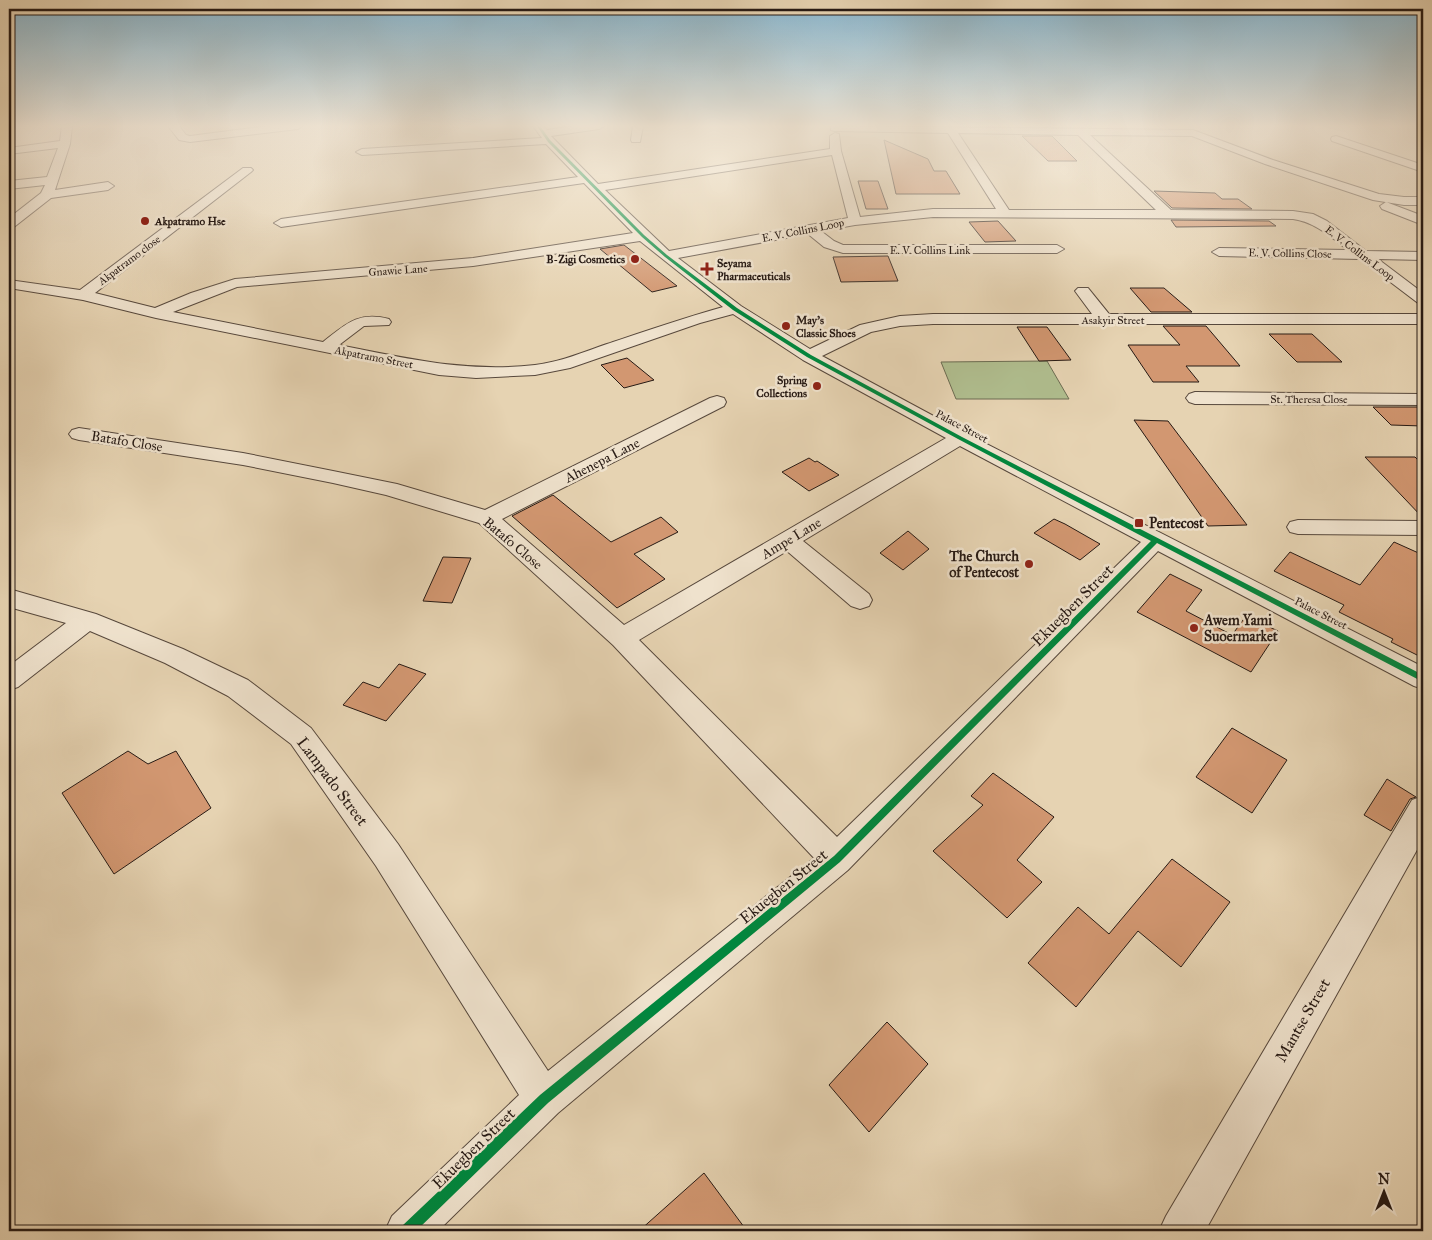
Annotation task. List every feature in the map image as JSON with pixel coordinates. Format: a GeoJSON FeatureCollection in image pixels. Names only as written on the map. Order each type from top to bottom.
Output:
{"type":"FeatureCollection","features":[{"type":"Feature","properties":{"kind":"street"},"geometry":{"type":"LineString","coordinates":[[9,224],[47,195],[52,184]]}},
{"type":"Feature","properties":{"kind":"street","name":"Akpatramo close"},"geometry":{"type":"LineString","coordinates":[[83,295],[229,184]]}},
{"type":"Feature","properties":{"kind":"street"},"geometry":{"type":"LineString","coordinates":[[281,223],[592,184]]}},
{"type":"Feature","properties":{"kind":"street","name":"Palace Street"},"geometry":{"type":"LineString","coordinates":[[592,184],[643,236],[666,256],[736,309],[809,356],[960,438],[1423,679]]}},
{"type":"Feature","properties":{"kind":"street"},"geometry":{"type":"LineString","coordinates":[[844,184],[854,221]]}},
{"type":"Feature","properties":{"kind":"street"},"geometry":{"type":"LineString","coordinates":[[986,184],[1004,212]]}},
{"type":"Feature","properties":{"kind":"street"},"geometry":{"type":"LineString","coordinates":[[1135,184],[1166,213]]}},
{"type":"Feature","properties":{"kind":"street"},"geometry":{"type":"LineString","coordinates":[[1336,184],[1377,197],[1423,201]]}},
{"type":"Feature","properties":{"kind":"street"},"geometry":{"type":"LineString","coordinates":[[47,195],[108,186]]}},
{"type":"Feature","properties":{"kind":"street"},"geometry":{"type":"LineString","coordinates":[[1377,197],[1375,199],[1385,205],[1423,221]]}},
{"type":"Feature","properties":{"kind":"street","name":"E. V. Collins Loop"},"geometry":{"type":"LineString","coordinates":[[666,256],[854,221],[933,212],[1293,215],[1308,217],[1322,224],[1423,300]]}},
{"type":"Feature","properties":{"kind":"street","name":"E. V. Collins Link"},"geometry":{"type":"LineString","coordinates":[[810,229],[835,248],[843,250],[1057,249]]}},
{"type":"Feature","properties":{"kind":"street","name":"Gnawie Lane"},"geometry":{"type":"LineString","coordinates":[[156,313],[196,296],[235,283],[464,263],[643,236]]}},
{"type":"Feature","properties":{"kind":"street","name":"E. V. Collins Close"},"geometry":{"type":"LineString","coordinates":[[1219,252],[1423,256]]}},
{"type":"Feature","properties":{"kind":"street","name":"Akpatramo Street"},"geometry":{"type":"LineString","coordinates":[[9,284],[83,295],[156,313],[439,370],[509,373],[564,364],[694,320],[736,309]]}},
{"type":"Feature","properties":{"kind":"street"},"geometry":{"type":"LineString","coordinates":[[1083,291],[1104,319]]}},
{"type":"Feature","properties":{"kind":"street","name":"Asakyir Street"},"geometry":{"type":"LineString","coordinates":[[809,356],[866,328],[900,321],[1423,319]]}},
{"type":"Feature","properties":{"kind":"street"},"geometry":{"type":"LineString","coordinates":[[326,347],[358,322],[369,320],[383,322]]}},
{"type":"Feature","properties":{"kind":"street","name":"St. Theresa Close"},"geometry":{"type":"LineString","coordinates":[[1195,398],[1423,400]]}},
{"type":"Feature","properties":{"kind":"street","name":"Ahenepa Lane"},"geometry":{"type":"LineString","coordinates":[[487,518],[717,402]]}},
{"type":"Feature","properties":{"kind":"street","name":"Batafo Close"},"geometry":{"type":"LineString","coordinates":[[79,434],[243,459],[333,477],[390,489],[487,518],[622,638],[838,859]]}},
{"type":"Feature","properties":{"kind":"street","name":"Ampe Lane"},"geometry":{"type":"LineString","coordinates":[[622,638],[960,438]]}},
{"type":"Feature","properties":{"kind":"street"},"geometry":{"type":"LineString","coordinates":[[1298,527],[1423,528]]}},
{"type":"Feature","properties":{"kind":"street"},"geometry":{"type":"LineString","coordinates":[[788,540],[860,600]]}},
{"type":"Feature","properties":{"kind":"street","name":"Ekuegben Street"},"geometry":{"type":"LineString","coordinates":[[407,1231],[544,1099],[838,859],[1156,540]]}},
{"type":"Feature","properties":{"kind":"street","name":"Lampado Street"},"geometry":{"type":"LineString","coordinates":[[9,598],[86,620],[174,656],[238,688],[301,736],[387,855],[544,1099]]}},
{"type":"Feature","properties":{"kind":"street"},"geometry":{"type":"LineString","coordinates":[[9,680],[86,620]]}},
{"type":"Feature","properties":{"kind":"street","name":"Mantse Street"},"geometry":{"type":"LineString","coordinates":[[1181,1231],[1423,810]]}},
{"type":"Feature","properties":{"kind":"green space"},"geometry":{"type":"Polygon","coordinates":[[[1047,361],[1069,399],[956,399],[941,362],[1047,361]]]}},
{"type":"Feature","properties":{"kind":"building"},"geometry":{"type":"Polygon","coordinates":[[[859,184],[879,184],[888,209],[866,209],[859,184]]]}},
{"type":"Feature","properties":{"kind":"building"},"geometry":{"type":"Polygon","coordinates":[[[894,184],[954,184],[960,194],[896,194],[894,184]]]}},
{"type":"Feature","properties":{"kind":"building"},"geometry":{"type":"Polygon","coordinates":[[[1154,191],[1215,193],[1222,199],[1238,199],[1252,209],[1172,208],[1154,191]]]}},
{"type":"Feature","properties":{"kind":"building"},"geometry":{"type":"Polygon","coordinates":[[[1171,220],[1269,221],[1276,226],[1176,227],[1171,220]]]}},
{"type":"Feature","properties":{"kind":"building"},"geometry":{"type":"Polygon","coordinates":[[[998,221],[1016,241],[985,242],[969,222],[998,221]]]}},
{"type":"Feature","properties":{"kind":"building"},"geometry":{"type":"Polygon","coordinates":[[[624,245],[677,286],[652,292],[600,249],[624,245]]]}},
{"type":"Feature","properties":{"kind":"building"},"geometry":{"type":"Polygon","coordinates":[[[888,256],[898,281],[841,282],[833,257],[888,256]]]}},
{"type":"Feature","properties":{"kind":"building"},"geometry":{"type":"Polygon","coordinates":[[[1130,288],[1164,288],[1192,312],[1151,312],[1130,288]]]}},
{"type":"Feature","properties":{"kind":"building"},"geometry":{"type":"Polygon","coordinates":[[[1163,326],[1206,326],[1240,366],[1186,366],[1199,382],[1153,382],[1128,345],[1180,345],[1163,326]]]}},
{"type":"Feature","properties":{"kind":"building"},"geometry":{"type":"Polygon","coordinates":[[[1017,327],[1047,327],[1071,360],[1039,361],[1017,327]]]}},
{"type":"Feature","properties":{"kind":"building"},"geometry":{"type":"Polygon","coordinates":[[[1269,334],[1312,334],[1342,362],[1297,362],[1269,334]]]}},
{"type":"Feature","properties":{"kind":"building"},"geometry":{"type":"Polygon","coordinates":[[[627,358],[654,380],[624,388],[601,365],[627,358]]]}},
{"type":"Feature","properties":{"kind":"building"},"geometry":{"type":"Polygon","coordinates":[[[1373,407],[1423,407],[1423,426],[1391,425],[1373,407]]]}},
{"type":"Feature","properties":{"kind":"building"},"geometry":{"type":"Polygon","coordinates":[[[1134,420],[1168,421],[1247,525],[1208,526],[1134,420]]]}},
{"type":"Feature","properties":{"kind":"building"},"geometry":{"type":"Polygon","coordinates":[[[1365,457],[1415,457],[1423,465],[1423,518],[1365,457]]]}},
{"type":"Feature","properties":{"kind":"building"},"geometry":{"type":"Polygon","coordinates":[[[809,458],[839,475],[809,491],[782,472],[809,458]]]}},
{"type":"Feature","properties":{"kind":"building"},"geometry":{"type":"Polygon","coordinates":[[[553,495],[611,542],[661,517],[678,532],[634,554],[665,579],[617,608],[512,516],[553,495]]]}},
{"type":"Feature","properties":{"kind":"building"},"geometry":{"type":"Polygon","coordinates":[[[1054,519],[1100,544],[1080,560],[1034,533],[1054,519]]]}},
{"type":"Feature","properties":{"kind":"building"},"geometry":{"type":"Polygon","coordinates":[[[908,531],[929,549],[903,570],[880,553],[908,531]]]}},
{"type":"Feature","properties":{"kind":"building"},"geometry":{"type":"Polygon","coordinates":[[[1394,542],[1423,555],[1423,658],[1391,642],[1393,639],[1339,612],[1344,605],[1274,571],[1290,552],[1360,585],[1394,542]]]}},
{"type":"Feature","properties":{"kind":"building"},"geometry":{"type":"Polygon","coordinates":[[[443,557],[471,558],[452,603],[423,601],[443,557]]]}},
{"type":"Feature","properties":{"kind":"building"},"geometry":{"type":"Polygon","coordinates":[[[1170,574],[1202,590],[1186,611],[1232,635],[1246,616],[1278,631],[1251,672],[1137,612],[1170,574]]]}},
{"type":"Feature","properties":{"kind":"building"},"geometry":{"type":"Polygon","coordinates":[[[399,664],[426,674],[386,721],[343,705],[363,682],[379,688],[399,664]]]}},
{"type":"Feature","properties":{"kind":"building"},"geometry":{"type":"Polygon","coordinates":[[[1232,728],[1287,760],[1252,813],[1196,777],[1232,728]]]}},
{"type":"Feature","properties":{"kind":"building"},"geometry":{"type":"Polygon","coordinates":[[[128,751],[148,764],[176,751],[211,808],[114,874],[62,793],[128,751]]]}},
{"type":"Feature","properties":{"kind":"building"},"geometry":{"type":"Polygon","coordinates":[[[993,773],[1054,817],[1017,860],[1042,882],[1007,918],[933,851],[983,805],[971,796],[993,773]]]}},
{"type":"Feature","properties":{"kind":"building"},"geometry":{"type":"Polygon","coordinates":[[[1387,779],[1416,797],[1410,799],[1391,831],[1364,815],[1387,779]]]}},
{"type":"Feature","properties":{"kind":"building"},"geometry":{"type":"Polygon","coordinates":[[[1172,859],[1230,902],[1181,967],[1138,931],[1076,1007],[1028,963],[1078,907],[1109,934],[1172,859]]]}},
{"type":"Feature","properties":{"kind":"building"},"geometry":{"type":"Polygon","coordinates":[[[887,1022],[928,1064],[869,1132],[829,1085],[887,1022]]]}},
{"type":"Feature","properties":{"kind":"building"},"geometry":{"type":"Polygon","coordinates":[[[704,1173],[747,1231],[639,1231],[704,1173]]]}},
{"type":"Feature","properties":{"kind":"cycle path"},"geometry":{"type":"LineString","coordinates":[[591,184],[643,236],[666,256],[735,309],[809,356],[960,438],[1423,679]]}},
{"type":"Feature","properties":{"kind":"cycle path"},"geometry":{"type":"LineString","coordinates":[[407,1231],[544,1099],[837,859],[1156,540]]}},
{"type":"Feature","properties":{"kind":"place","name":"Akpatramo Hse"},"geometry":{"type":"Point","coordinates":[145,221]}},
{"type":"Feature","properties":{"kind":"place","name":"B-Zigi Cosmetics"},"geometry":{"type":"Point","coordinates":[635,259]}},
{"type":"Feature","properties":{"kind":"place","name":"Seyama Pharmaceuticals"},"geometry":{"type":"Point","coordinates":[707,269]}},
{"type":"Feature","properties":{"kind":"place","name":"May's Classic Shoes"},"geometry":{"type":"Point","coordinates":[786,326]}},
{"type":"Feature","properties":{"kind":"place","name":"Spring Collections"},"geometry":{"type":"Point","coordinates":[817,386]}},
{"type":"Feature","properties":{"kind":"place","name":"Pentecost"},"geometry":{"type":"Point","coordinates":[1139,523]}},
{"type":"Feature","properties":{"kind":"place","name":"The Church of Pentecost"},"geometry":{"type":"Point","coordinates":[1029,564]}},
{"type":"Feature","properties":{"kind":"place","name":"Awem Yami Suoermarket"},"geometry":{"type":"Point","coordinates":[1194,628]}}]}
